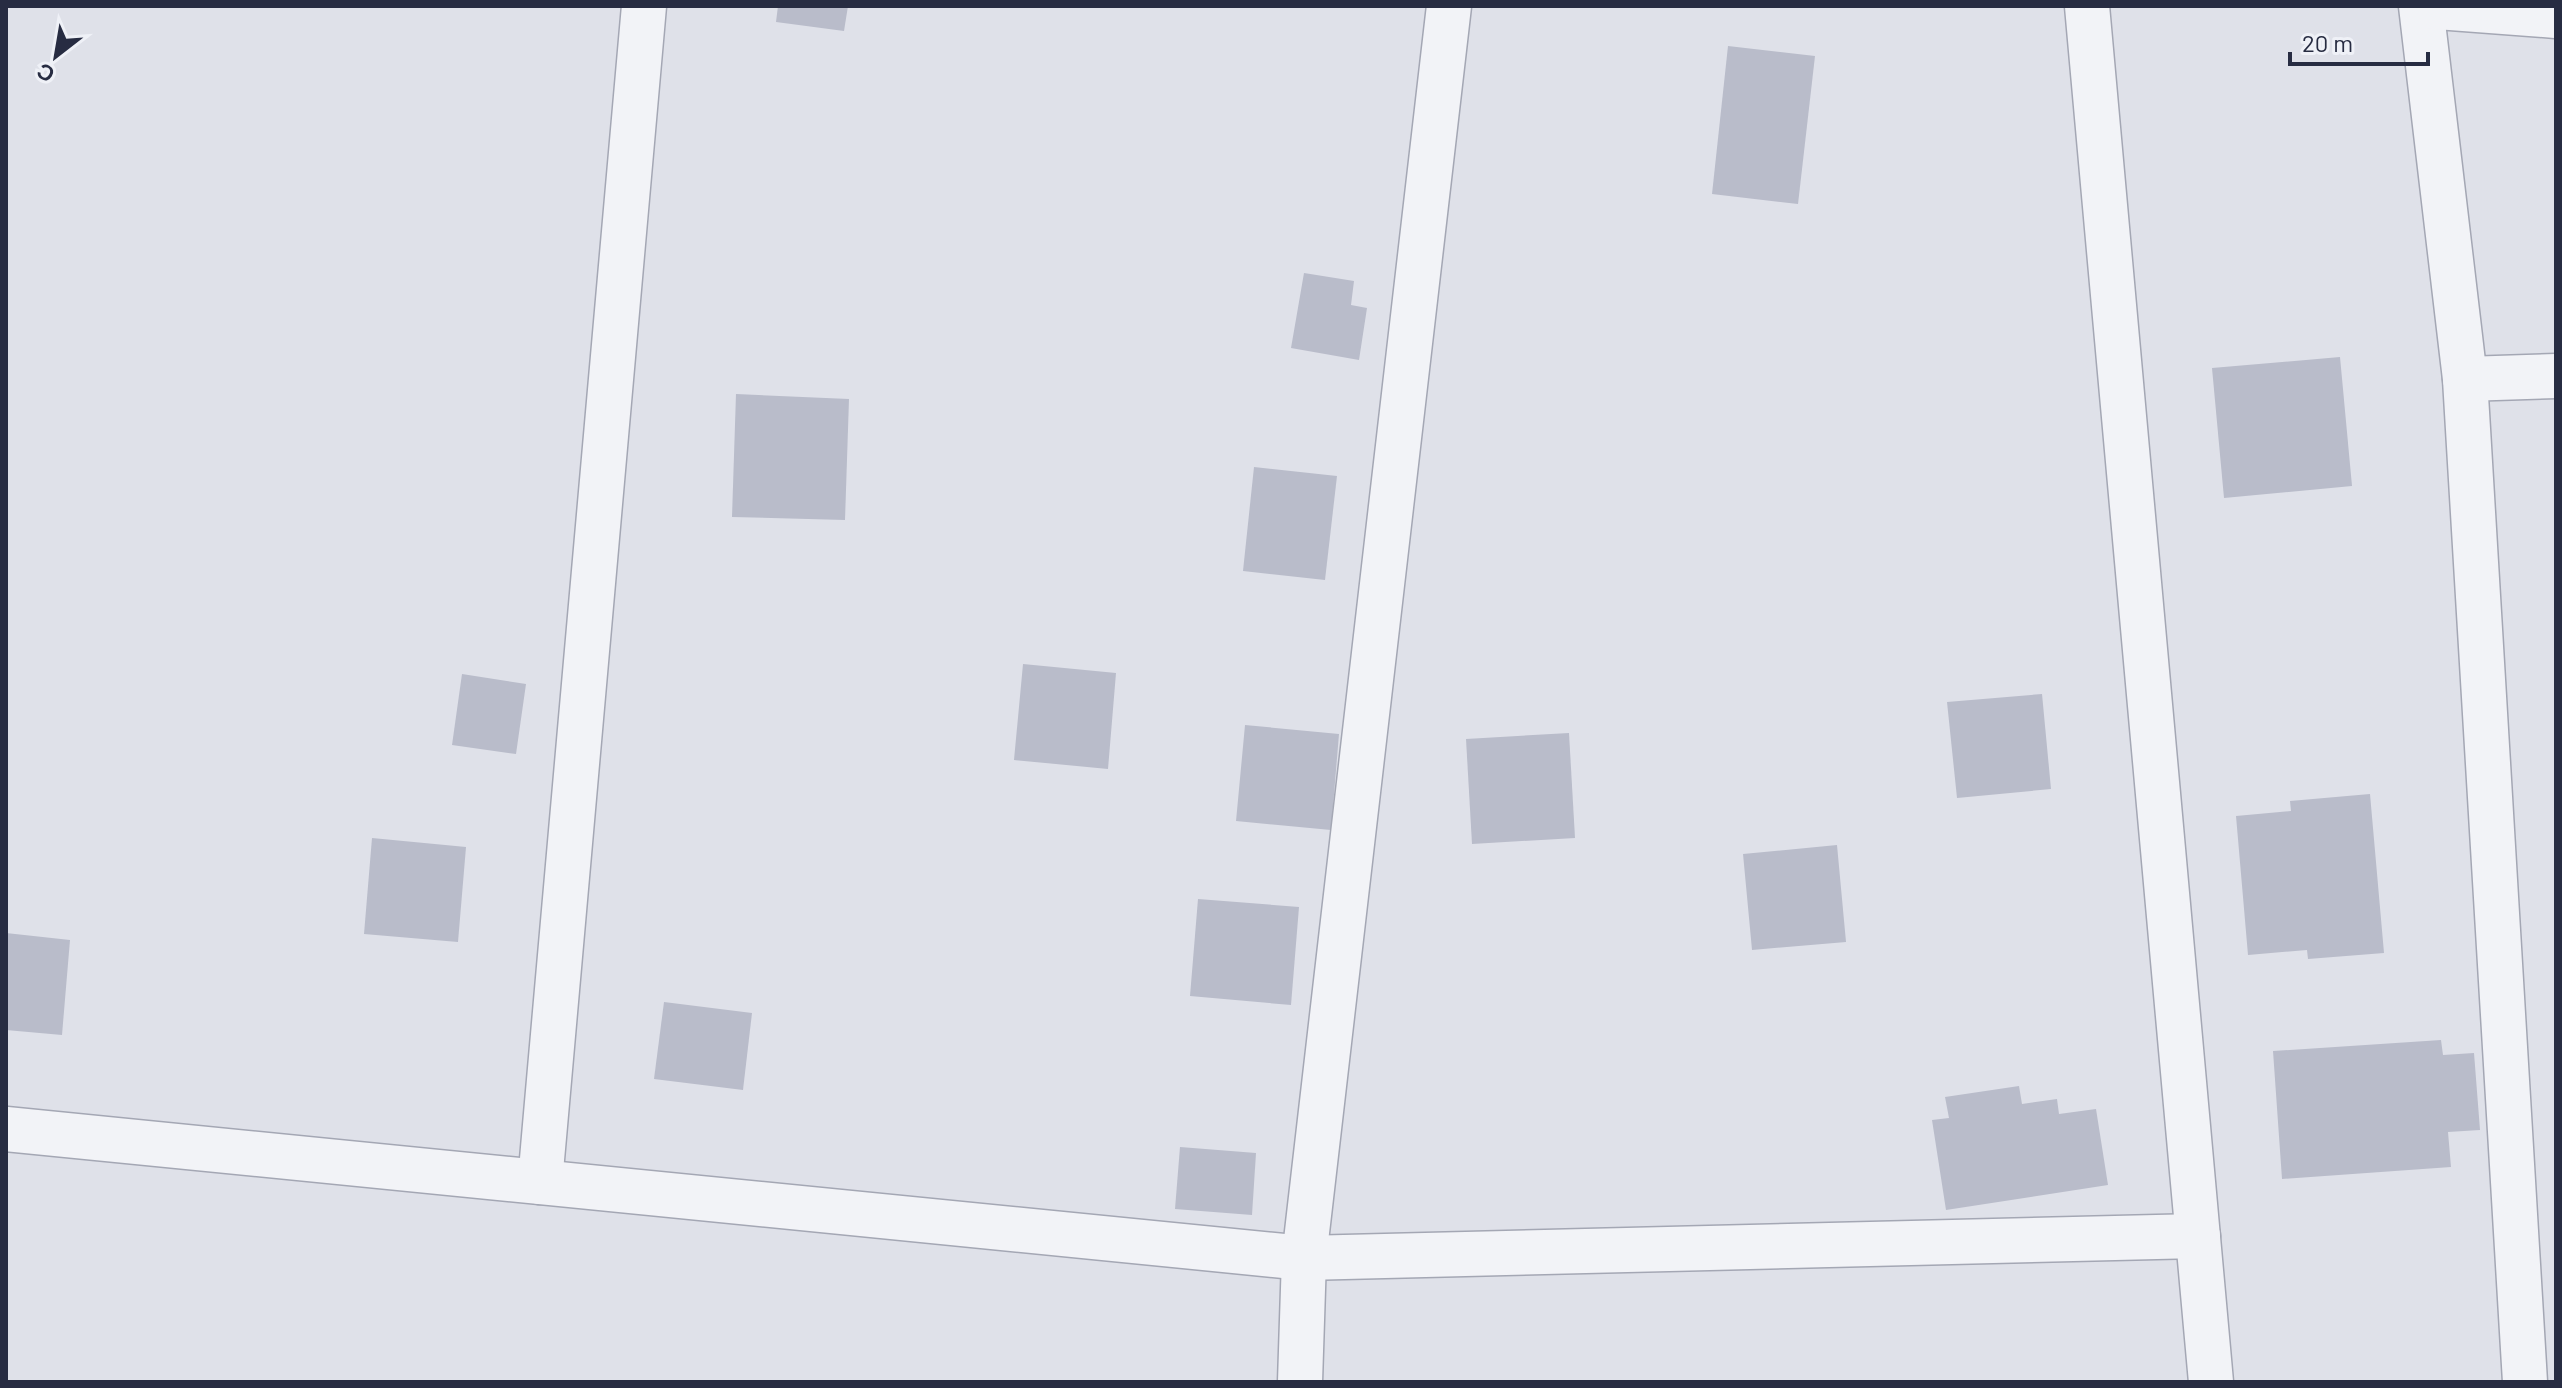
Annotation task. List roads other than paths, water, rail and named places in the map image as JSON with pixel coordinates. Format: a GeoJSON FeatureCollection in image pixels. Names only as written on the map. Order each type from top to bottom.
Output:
{"type":"FeatureCollection","features":[{"type":"Feature","properties":{"kind":"street"},"geometry":{"type":"LineString","coordinates":[[540,1182],[644,6]]}},
{"type":"Feature","properties":{"kind":"street"},"geometry":{"type":"LineString","coordinates":[[1300,1382],[1304,1258],[1449,6]]}},
{"type":"Feature","properties":{"kind":"street"},"geometry":{"type":"LineString","coordinates":[[2087,6],[2211,1382]]}},
{"type":"Feature","properties":{"kind":"street"},"geometry":{"type":"LineString","coordinates":[[2525,1382],[2465,379],[2423,6],[2556,16]]}},
{"type":"Feature","properties":{"kind":"street"},"geometry":{"type":"LineString","coordinates":[[2465,379],[2556,376]]}},
{"type":"Feature","properties":{"kind":"street"},"geometry":{"type":"LineString","coordinates":[[6,1129],[1304,1258],[2198,1236]]}}]}
